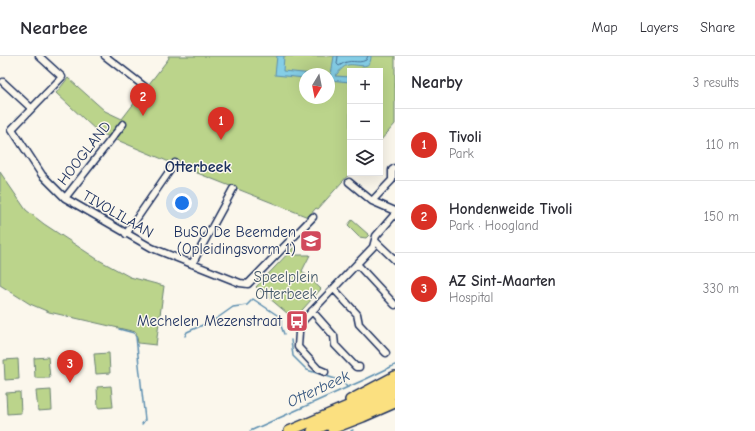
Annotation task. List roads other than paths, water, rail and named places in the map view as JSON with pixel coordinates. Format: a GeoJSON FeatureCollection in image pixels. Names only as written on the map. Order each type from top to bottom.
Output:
{"type":"FeatureCollection","features":[{"type":"Feature","properties":{"kind":"highway"},"geometry":{"type":"LineString","coordinates":[[331,414],[339,406],[395,376]]}},
{"type":"Feature","properties":{"kind":"highway"},"geometry":{"type":"LineString","coordinates":[[289,431],[395,386]]}},
{"type":"Feature","properties":{"kind":"highway"},"geometry":{"type":"LineString","coordinates":[[312,431],[372,405],[395,393]]}},
{"type":"Feature","properties":{"kind":"highway"},"geometry":{"type":"LineString","coordinates":[[325,431],[363,418],[395,403]]}},
{"type":"Feature","properties":{"kind":"street","name":"TIVOLILAAN"},"geometry":{"type":"LineString","coordinates":[[39,56],[62,77],[12,129],[42,175],[65,198],[126,234],[152,248],[240,283],[248,284],[313,217]]}},
{"type":"Feature","properties":{"kind":"street"},"geometry":{"type":"LineString","coordinates":[[105,56],[145,87]]}},
{"type":"Feature","properties":{"kind":"street"},"geometry":{"type":"LineString","coordinates":[[3,82],[31,108]]}},
{"type":"Feature","properties":{"kind":"street","name":"HOOGLAND"},"geometry":{"type":"LineString","coordinates":[[65,198],[123,124]]}},
{"type":"Feature","properties":{"kind":"street"},"geometry":{"type":"LineString","coordinates":[[126,234],[175,163]]}},
{"type":"Feature","properties":{"kind":"street"},"geometry":{"type":"LineString","coordinates":[[372,201],[392,180],[392,170],[395,168]]}},
{"type":"Feature","properties":{"kind":"street"},"geometry":{"type":"LineString","coordinates":[[349,182],[372,201],[395,211]]}},
{"type":"Feature","properties":{"kind":"street"},"geometry":{"type":"LineString","coordinates":[[192,264],[234,189]]}},
{"type":"Feature","properties":{"kind":"street"},"geometry":{"type":"LineString","coordinates":[[325,372],[318,369],[298,347],[299,332],[297,327],[373,247],[375,238],[395,214]]}},
{"type":"Feature","properties":{"kind":"street"},"geometry":{"type":"LineString","coordinates":[[375,238],[395,260]]}},
{"type":"Feature","properties":{"kind":"street"},"geometry":{"type":"LineString","coordinates":[[357,264],[395,305]]}},
{"type":"Feature","properties":{"kind":"street"},"geometry":{"type":"LineString","coordinates":[[334,289],[357,314],[359,324],[386,353]]}},
{"type":"Feature","properties":{"kind":"street"},"geometry":{"type":"LineString","coordinates":[[312,311],[334,336],[335,345],[356,367],[359,367]]}},
{"type":"Feature","properties":{"kind":"water"},"geometry":{"type":"Polygon","coordinates":[[[277,56],[284,56],[283,71],[299,73],[299,77],[275,75],[277,56]]]}},
{"type":"Feature","properties":{"kind":"water"},"geometry":{"type":"Polygon","coordinates":[[[334,56],[371,56],[369,64],[363,66],[346,66],[335,76],[335,68],[332,68],[334,56]]]}},
{"type":"Feature","properties":{"kind":"water"},"geometry":{"type":"Polygon","coordinates":[[[335,76],[347,77],[347,82],[335,81],[335,76]]]}},
{"type":"Feature","properties":{"kind":"waterway"},"geometry":{"type":"LineString","coordinates":[[185,336],[187,332],[216,319],[233,307],[247,305],[253,299],[277,315]]}},
{"type":"Feature","properties":{"kind":"waterway"},"geometry":{"type":"LineString","coordinates":[[281,320],[281,326],[284,334]]}},
{"type":"Feature","properties":{"kind":"waterway"},"geometry":{"type":"LineString","coordinates":[[119,329],[134,333],[136,337],[145,420],[142,424]]}},
{"type":"Feature","properties":{"kind":"waterway"},"geometry":{"type":"LineString","coordinates":[[291,340],[293,356],[307,370],[342,381],[347,387]]}},
{"type":"Feature","properties":{"kind":"waterway","name":"Otterbeek"},"geometry":{"type":"LineString","coordinates":[[250,431],[395,365]]}},
{"type":"Feature","properties":{"kind":"place","name":"Hondenweide Tivoli"},"geometry":{"type":"Point","coordinates":[143,116]}},
{"type":"Feature","properties":{"kind":"place","name":"Tivoli"},"geometry":{"type":"Point","coordinates":[221,140]}},
{"type":"Feature","properties":{"kind":"place","name":"BuSO De Beemden (Opleidingsvorm 1)"},"geometry":{"type":"Point","coordinates":[311,241]}},
{"type":"Feature","properties":{"kind":"place","name":"Mechelen Mezenstraat"},"geometry":{"type":"Point","coordinates":[297,321]}},
{"type":"Feature","properties":{"kind":"place","name":"AZ Sint-Maarten"},"geometry":{"type":"Point","coordinates":[70,383]}},
{"type":"Feature","properties":{"kind":"district","name":"Otterbeek"},"geometry":{"type":"Point","coordinates":[198,166]}},
{"type":"Feature","properties":{"kind":"park label","name":"Speelplein Otterbeek"},"geometry":{"type":"Point","coordinates":[286,286]}}]}
